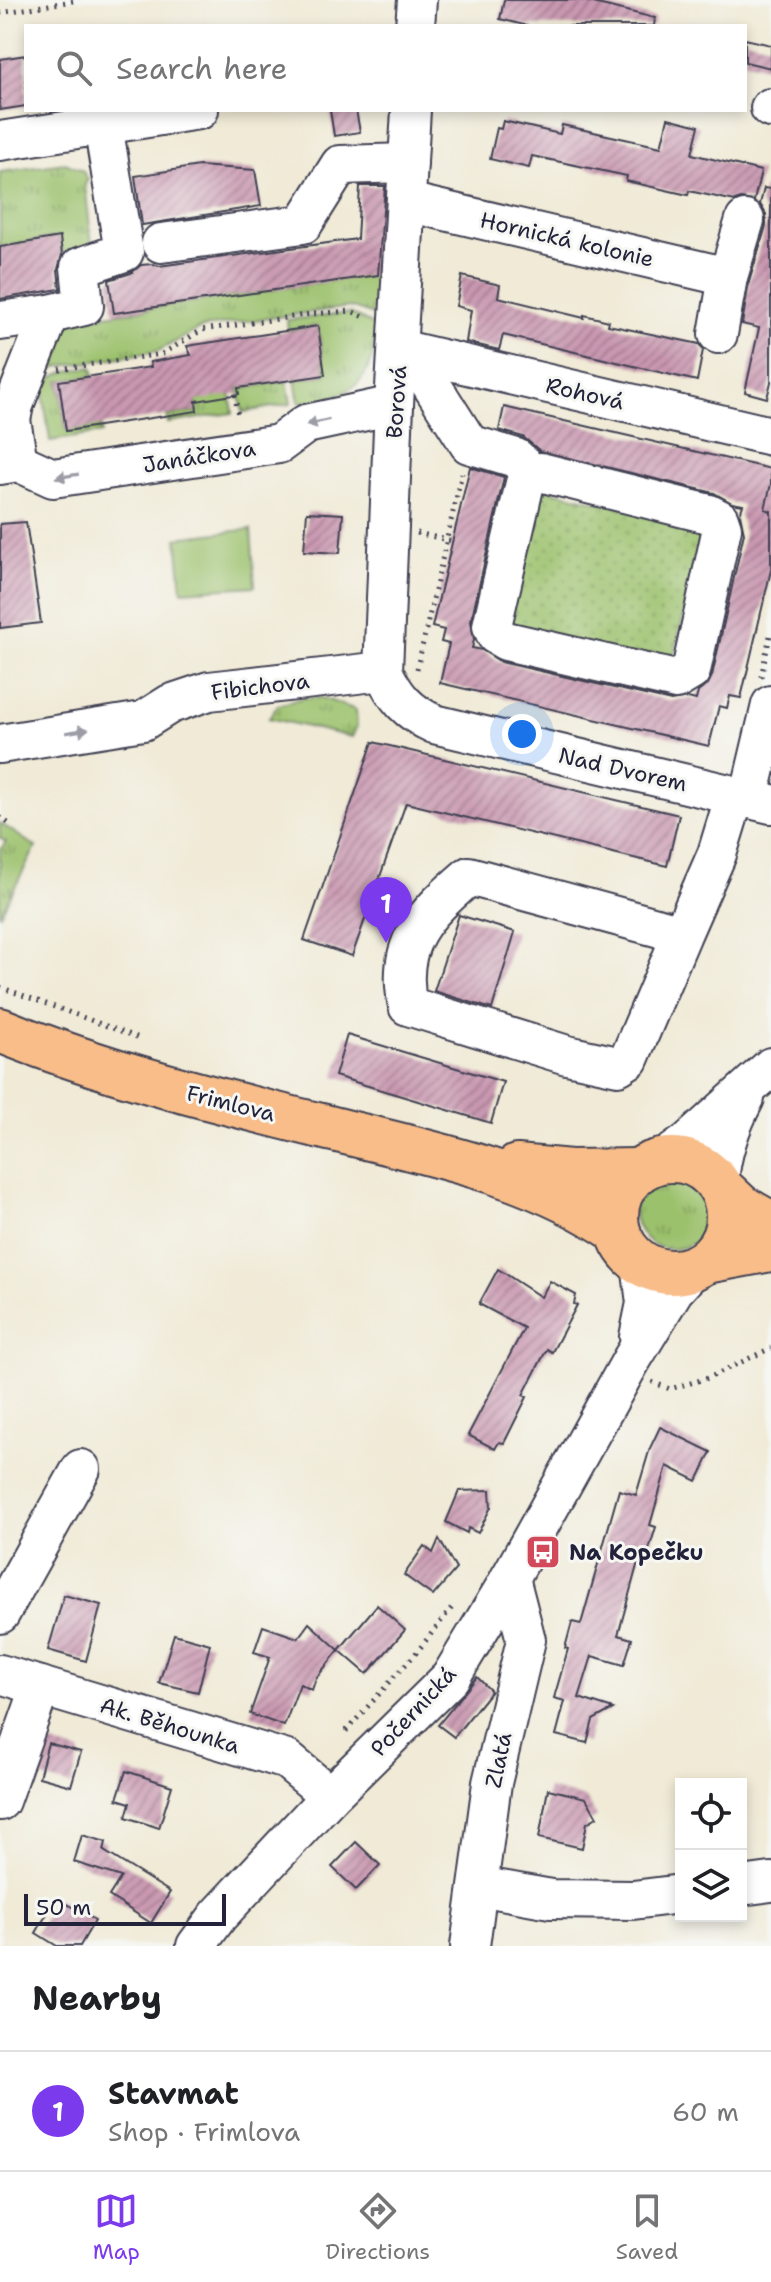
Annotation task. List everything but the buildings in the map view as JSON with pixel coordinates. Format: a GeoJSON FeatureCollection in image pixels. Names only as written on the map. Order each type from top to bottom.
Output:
{"type":"FeatureCollection","features":[{"type":"Feature","properties":{"kind":"main road","name":"Frimlova"},"geometry":{"type":"LineString","coordinates":[[0,1030],[164,1086],[467,1162],[564,1200],[630,1248]]}},
{"type":"Feature","properties":{"kind":"main road"},"geometry":{"type":"LineString","coordinates":[[771,1224],[741,1207],[708,1171],[679,1159],[650,1166],[626,1184],[616,1215],[630,1248],[658,1271],[676,1273],[701,1264],[771,1249]]}},
{"type":"Feature","properties":{"kind":"main road","name":"Frimlova"},"geometry":{"type":"LineString","coordinates":[[467,1162],[571,1172],[650,1166]]}},
{"type":"Feature","properties":{"kind":"main road"},"geometry":{"type":"LineString","coordinates":[[701,1264],[720,1247],[728,1229],[729,1210],[721,1187]]}},
{"type":"Feature","properties":{"kind":"street"},"geometry":{"type":"LineString","coordinates":[[415,24],[417,0]]}},
{"type":"Feature","properties":{"kind":"street"},"geometry":{"type":"LineString","coordinates":[[0,141],[186,112]]}},
{"type":"Feature","properties":{"kind":"street","name":"Borová"},"geometry":{"type":"LineString","coordinates":[[397,681],[394,405],[411,112]]}},
{"type":"Feature","properties":{"kind":"street"},"geometry":{"type":"LineString","coordinates":[[0,321],[84,306],[80,267],[124,252],[103,125]]}},
{"type":"Feature","properties":{"kind":"street"},"geometry":{"type":"LineString","coordinates":[[161,243],[303,224],[340,165],[408,163]]}},
{"type":"Feature","properties":{"kind":"street","name":"Hornická kolonie"},"geometry":{"type":"LineString","coordinates":[[407,202],[728,277]]}},
{"type":"Feature","properties":{"kind":"street"},"geometry":{"type":"LineString","coordinates":[[718,334],[728,277],[745,220]]}},
{"type":"Feature","properties":{"kind":"street"},"geometry":{"type":"LineString","coordinates":[[9,464],[11,420],[19,391],[50,314]]}},
{"type":"Feature","properties":{"kind":"street"},"geometry":{"type":"LineString","coordinates":[[399,349],[429,381],[469,444],[516,458],[532,474]]}},
{"type":"Feature","properties":{"kind":"street","name":"Rohová"},"geometry":{"type":"LineString","coordinates":[[399,349],[771,436]]}},
{"type":"Feature","properties":{"kind":"street","name":"Janáčkova"},"geometry":{"type":"LineString","coordinates":[[9,464],[53,478],[279,444],[306,424],[394,405]]}},
{"type":"Feature","properties":{"kind":"street"},"geometry":{"type":"LineString","coordinates":[[532,474],[554,475],[719,519],[722,528],[691,671],[684,677],[676,680],[506,641],[496,635],[492,626],[525,483],[532,474]]}},
{"type":"Feature","properties":{"kind":"street","name":"Fibichova"},"geometry":{"type":"LineString","coordinates":[[0,744],[143,721],[170,704],[209,691],[397,681]]}},
{"type":"Feature","properties":{"kind":"street","name":"Nad Dvorem"},"geometry":{"type":"LineString","coordinates":[[397,681],[418,717],[434,724],[752,799]]}},
{"type":"Feature","properties":{"kind":"street"},"geometry":{"type":"LineString","coordinates":[[682,934],[469,876],[433,907],[406,951],[404,985],[408,1006],[567,1055],[618,1066],[629,1059],[717,854],[752,799],[764,698]]}},
{"type":"Feature","properties":{"kind":"street"},"geometry":{"type":"LineString","coordinates":[[650,1166],[688,1142],[762,1076]]}},
{"type":"Feature","properties":{"kind":"street"},"geometry":{"type":"LineString","coordinates":[[721,1187],[720,1163],[732,1122],[762,1076]]}},
{"type":"Feature","properties":{"kind":"street","name":"Počernická"},"geometry":{"type":"LineString","coordinates":[[630,1248],[646,1303],[630,1363]]}},
{"type":"Feature","properties":{"kind":"street","name":"Počernická"},"geometry":{"type":"LineString","coordinates":[[196,1946],[218,1916],[330,1796],[450,1678],[674,1290],[701,1264]]}},
{"type":"Feature","properties":{"kind":"street"},"geometry":{"type":"LineString","coordinates":[[0,1614],[81,1469]]}},
{"type":"Feature","properties":{"kind":"street","name":"Zlatá"},"geometry":{"type":"LineString","coordinates":[[470,1946],[492,1783],[526,1640],[510,1578]]}},
{"type":"Feature","properties":{"kind":"street","name":"Ak. Běhounka"},"geometry":{"type":"LineString","coordinates":[[0,1674],[287,1760],[330,1796]]}},
{"type":"Feature","properties":{"kind":"street"},"geometry":{"type":"LineString","coordinates":[[0,1801],[41,1686]]}},
{"type":"Feature","properties":{"kind":"street"},"geometry":{"type":"LineString","coordinates":[[747,1885],[771,1882]]}},
{"type":"Feature","properties":{"kind":"street"},"geometry":{"type":"LineString","coordinates":[[479,1886],[551,1899],[633,1900],[675,1895]]}},
{"type":"Feature","properties":{"kind":"path"},"geometry":{"type":"LineString","coordinates":[[0,13],[79,0]]}},
{"type":"Feature","properties":{"kind":"path"},"geometry":{"type":"LineString","coordinates":[[49,376],[58,369],[153,358],[202,330],[351,311],[371,320]]}},
{"type":"Feature","properties":{"kind":"path"},"geometry":{"type":"LineString","coordinates":[[235,395],[238,416]]}},
{"type":"Feature","properties":{"kind":"path"},"geometry":{"type":"LineString","coordinates":[[224,419],[253,414]]}},
{"type":"Feature","properties":{"kind":"path"},"geometry":{"type":"LineString","coordinates":[[397,681],[450,540],[469,444]]}},
{"type":"Feature","properties":{"kind":"path"},"geometry":{"type":"LineString","coordinates":[[412,532],[450,540]]}},
{"type":"Feature","properties":{"kind":"path"},"geometry":{"type":"LineString","coordinates":[[764,698],[771,631]]}},
{"type":"Feature","properties":{"kind":"path"},"geometry":{"type":"LineString","coordinates":[[0,817],[12,826]]}},
{"type":"Feature","properties":{"kind":"path"},"geometry":{"type":"LineString","coordinates":[[630,1363],[656,1385],[670,1389],[708,1378],[771,1348]]}},
{"type":"Feature","properties":{"kind":"path"},"geometry":{"type":"LineString","coordinates":[[342,1736],[456,1603]]}},
{"type":"Feature","properties":{"kind":"green space"},"geometry":{"type":"Polygon","coordinates":[[[65,163],[82,170],[88,180],[85,184],[93,253],[63,258],[59,237],[0,247],[0,172],[65,163]]]}},
{"type":"Feature","properties":{"kind":"green space"},"geometry":{"type":"Polygon","coordinates":[[[378,274],[379,317],[350,307],[211,326],[199,329],[158,351],[57,367],[45,374],[66,321],[378,274]]]}},
{"type":"Feature","properties":{"kind":"green space"},"geometry":{"type":"Polygon","coordinates":[[[350,313],[377,327],[370,363],[364,375],[346,391],[299,403],[295,380],[325,375],[318,326],[288,330],[287,320],[350,313]]]}},
{"type":"Feature","properties":{"kind":"green space"},"geometry":{"type":"Polygon","coordinates":[[[92,367],[94,376],[59,381],[66,430],[101,425],[102,433],[50,441],[43,392],[46,385],[56,375],[92,367]]]}},
{"type":"Feature","properties":{"kind":"green space"},"geometry":{"type":"Polygon","coordinates":[[[287,381],[291,404],[243,412],[238,389],[287,381]]]}},
{"type":"Feature","properties":{"kind":"green space"},"geometry":{"type":"Polygon","coordinates":[[[230,390],[233,413],[168,423],[167,416],[197,411],[195,395],[230,390]]]}},
{"type":"Feature","properties":{"kind":"green space"},"geometry":{"type":"Polygon","coordinates":[[[536,487],[705,527],[671,667],[509,631],[536,487]]]}},
{"type":"Feature","properties":{"kind":"green space"},"geometry":{"type":"Polygon","coordinates":[[[251,529],[255,586],[182,591],[177,538],[251,529]]]}},
{"type":"Feature","properties":{"kind":"green space"},"geometry":{"type":"Polygon","coordinates":[[[302,698],[323,698],[356,710],[357,726],[352,737],[269,718],[278,705],[302,698]]]}},
{"type":"Feature","properties":{"kind":"green space"},"geometry":{"type":"Polygon","coordinates":[[[0,823],[36,847],[0,915],[0,850],[6,842],[0,838],[0,823]]]}},
{"type":"Feature","properties":{"kind":"green space"},"geometry":{"type":"Polygon","coordinates":[[[672,1173],[687,1176],[699,1184],[707,1196],[710,1211],[707,1226],[699,1238],[687,1246],[672,1249],[657,1246],[645,1238],[637,1226],[634,1211],[637,1196],[645,1184],[657,1176],[672,1173]]]}},
{"type":"Feature","properties":{"kind":"place","name":"Stavmat"},"geometry":{"type":"Point","coordinates":[386,943]}},
{"type":"Feature","properties":{"kind":"place","name":"Na Kopečku"},"geometry":{"type":"Point","coordinates":[543,1552]}}]}
